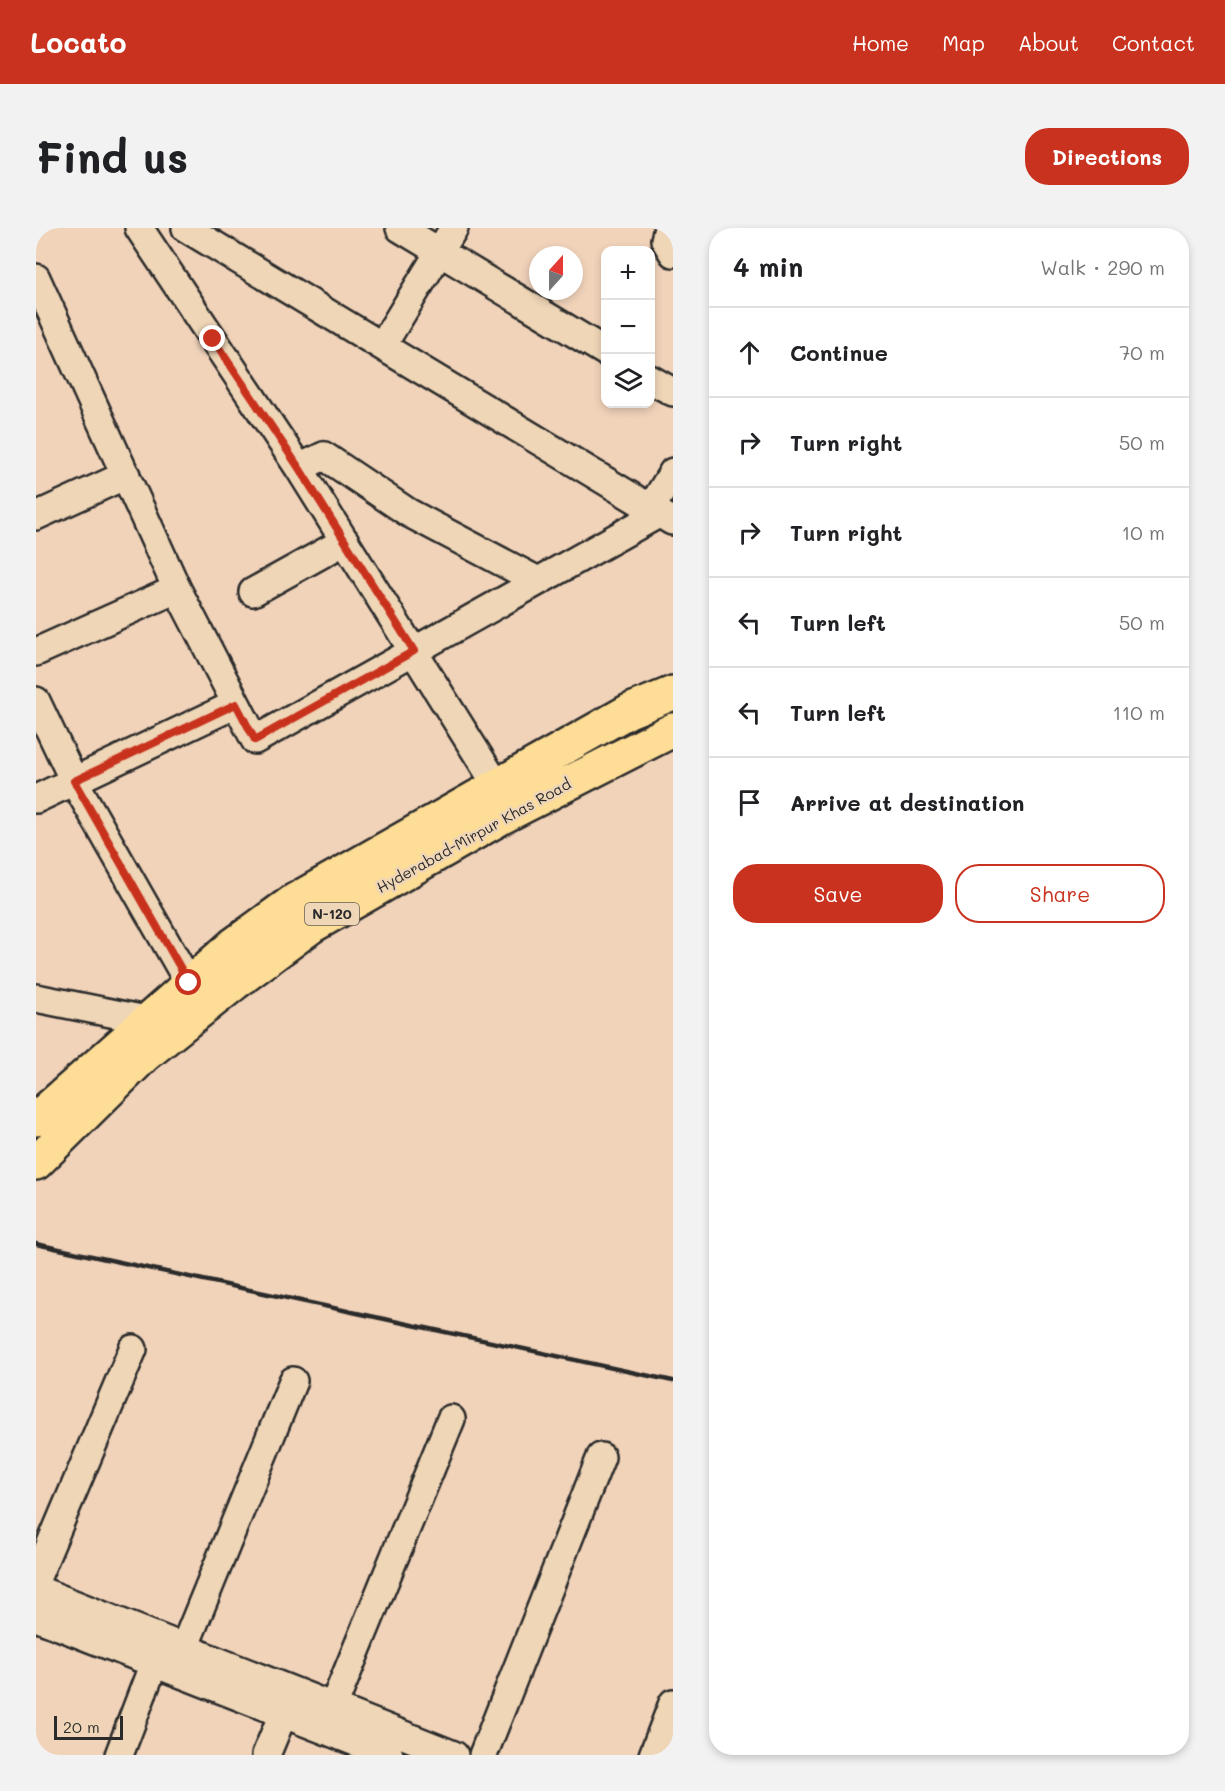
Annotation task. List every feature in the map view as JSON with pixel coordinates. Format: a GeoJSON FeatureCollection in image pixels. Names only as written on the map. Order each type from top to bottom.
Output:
{"type":"FeatureCollection","features":[{"type":"Feature","properties":{"kind":"highway","name":"N-120"},"geometry":{"type":"LineString","coordinates":[[36,1119],[233,945],[295,900],[496,784],[629,711],[673,693]]}},
{"type":"Feature","properties":{"kind":"highway","name":"Hyderabad-Mirpur Khas Road"},"geometry":{"type":"LineString","coordinates":[[36,1163],[144,1055],[312,926],[504,816],[673,729]]}},
{"type":"Feature","properties":{"kind":"street"},"geometry":{"type":"LineString","coordinates":[[139,228],[299,468],[496,784]]}},
{"type":"Feature","properties":{"kind":"street"},"geometry":{"type":"LineString","coordinates":[[186,228],[661,514]]}},
{"type":"Feature","properties":{"kind":"street"},"geometry":{"type":"LineString","coordinates":[[400,228],[601,349]]}},
{"type":"Feature","properties":{"kind":"street"},"geometry":{"type":"LineString","coordinates":[[382,346],[454,228]]}},
{"type":"Feature","properties":{"kind":"street"},"geometry":{"type":"LineString","coordinates":[[668,228],[665,240],[673,253]]}},
{"type":"Feature","properties":{"kind":"street"},"geometry":{"type":"LineString","coordinates":[[36,278],[177,589],[255,740],[661,514],[673,472]]}},
{"type":"Feature","properties":{"kind":"street"},"geometry":{"type":"LineString","coordinates":[[655,381],[673,392]]}},
{"type":"Feature","properties":{"kind":"street"},"geometry":{"type":"LineString","coordinates":[[299,468],[324,456],[409,513],[538,581]]}},
{"type":"Feature","properties":{"kind":"street"},"geometry":{"type":"LineString","coordinates":[[36,516],[126,475]]}},
{"type":"Feature","properties":{"kind":"street"},"geometry":{"type":"LineString","coordinates":[[253,592],[345,541]]}},
{"type":"Feature","properties":{"kind":"street"},"geometry":{"type":"LineString","coordinates":[[36,652],[177,589]]}},
{"type":"Feature","properties":{"kind":"street"},"geometry":{"type":"LineString","coordinates":[[36,701],[74,781],[189,983]]}},
{"type":"Feature","properties":{"kind":"street"},"geometry":{"type":"LineString","coordinates":[[36,799],[236,704]]}},
{"type":"Feature","properties":{"kind":"street"},"geometry":{"type":"LineString","coordinates":[[36,998],[146,1020]]}},
{"type":"Feature","properties":{"kind":"street"},"geometry":{"type":"LineString","coordinates":[[36,1578],[133,1348]]}},
{"type":"Feature","properties":{"kind":"street"},"geometry":{"type":"LineString","coordinates":[[119,1755],[154,1663],[184,1648],[293,1381]]}},
{"type":"Feature","properties":{"kind":"street"},"geometry":{"type":"LineString","coordinates":[[333,1707],[451,1419]]}},
{"type":"Feature","properties":{"kind":"street"},"geometry":{"type":"LineString","coordinates":[[483,1755],[601,1457]]}},
{"type":"Feature","properties":{"kind":"street"},"geometry":{"type":"LineString","coordinates":[[36,1589],[454,1755]]}},
{"type":"Feature","properties":{"kind":"street"},"geometry":{"type":"LineString","coordinates":[[36,1617],[389,1755]]}},
{"type":"Feature","properties":{"kind":"street"},"geometry":{"type":"LineString","coordinates":[[653,1755],[673,1703]]}},
{"type":"Feature","properties":{"kind":"street"},"geometry":{"type":"LineString","coordinates":[[266,1755],[283,1714]]}},
{"type":"Feature","properties":{"kind":"railway"},"geometry":{"type":"LineString","coordinates":[[36,1244],[673,1381]]}},
{"type":"Feature","properties":{"kind":"route"},"geometry":{"type":"LineString","coordinates":[[189,983],[74,781],[236,704],[255,740],[414,651],[299,468],[213,339]]}}]}
